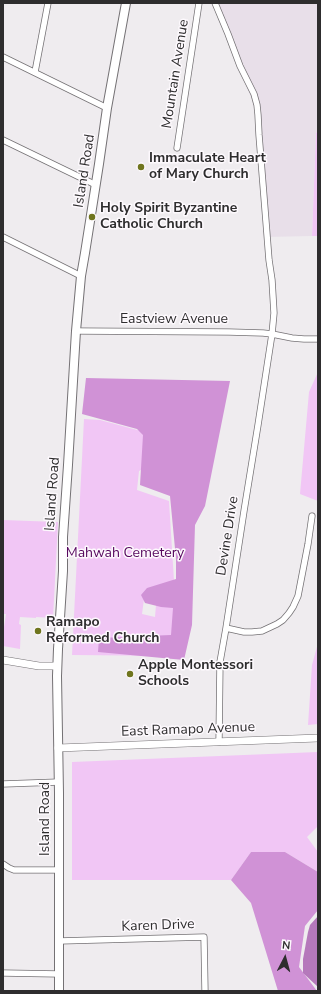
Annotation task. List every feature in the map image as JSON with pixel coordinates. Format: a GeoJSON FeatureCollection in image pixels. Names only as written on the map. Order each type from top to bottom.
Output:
{"type":"FeatureCollection","features":[{"type":"Feature","properties":{"kind":"main road","name":"Island Road"},"geometry":{"type":"LineString","coordinates":[[59,991],[59,782],[57,666],[63,571],[63,537],[76,332],[81,276],[107,108],[126,3]]}},
{"type":"Feature","properties":{"kind":"street","name":"Mountain Avenue"},"geometry":{"type":"LineString","coordinates":[[177,148],[199,3]]}},
{"type":"Feature","properties":{"kind":"street","name":"Devine Drive"},"geometry":{"type":"LineString","coordinates":[[215,3],[240,66],[254,94],[257,105],[266,222],[274,297],[272,334],[220,662],[219,742]]}},
{"type":"Feature","properties":{"kind":"street"},"geometry":{"type":"LineString","coordinates":[[35,72],[46,4]]}},
{"type":"Feature","properties":{"kind":"street"},"geometry":{"type":"LineString","coordinates":[[3,57],[107,108]]}},
{"type":"Feature","properties":{"kind":"street"},"geometry":{"type":"LineString","coordinates":[[3,140],[96,185]]}},
{"type":"Feature","properties":{"kind":"street"},"geometry":{"type":"LineString","coordinates":[[3,237],[81,276]]}},
{"type":"Feature","properties":{"kind":"street","name":"Eastview Avenue"},"geometry":{"type":"LineString","coordinates":[[76,332],[229,332],[272,334],[292,338],[318,339]]}},
{"type":"Feature","properties":{"kind":"street"},"geometry":{"type":"LineString","coordinates":[[226,628],[244,632],[262,631],[277,624],[289,614],[298,596],[312,516]]}},
{"type":"Feature","properties":{"kind":"street"},"geometry":{"type":"LineString","coordinates":[[3,660],[39,666],[57,666]]}},
{"type":"Feature","properties":{"kind":"street","name":"East Ramapo Avenue"},"geometry":{"type":"LineString","coordinates":[[58,748],[318,738]]}},
{"type":"Feature","properties":{"kind":"street"},"geometry":{"type":"LineString","coordinates":[[3,784],[59,782]]}},
{"type":"Feature","properties":{"kind":"street"},"geometry":{"type":"LineString","coordinates":[[3,864],[14,870],[59,870]]}},
{"type":"Feature","properties":{"kind":"street","name":"Karen Drive"},"geometry":{"type":"LineString","coordinates":[[59,941],[204,936],[205,991]]}},
{"type":"Feature","properties":{"kind":"street"},"geometry":{"type":"LineString","coordinates":[[3,973],[59,974]]}},
{"type":"Feature","properties":{"kind":"shaded area"},"geometry":{"type":"Polygon","coordinates":[[[213,3],[318,3],[318,131],[316,133],[312,236],[266,237],[255,107],[213,3]]]}},
{"type":"Feature","properties":{"kind":"shaded area"},"geometry":{"type":"Polygon","coordinates":[[[86,378],[230,381],[205,506],[195,525],[192,625],[184,660],[98,652],[99,638],[171,635],[173,608],[145,603],[141,595],[147,588],[176,579],[176,559],[170,496],[140,485],[143,435],[137,429],[82,414],[86,378]]]}},
{"type":"Feature","properties":{"kind":"shaded area"},"geometry":{"type":"Polygon","coordinates":[[[251,852],[285,852],[318,872],[318,910],[305,926],[299,967],[317,991],[278,991],[251,903],[231,880],[251,852]]]}},
{"type":"Feature","properties":{"kind":"shaded area"},"geometry":{"type":"Polygon","coordinates":[[[318,916],[318,987],[303,973],[303,959],[310,925],[318,916]]]}},
{"type":"Feature","properties":{"kind":"green space"},"geometry":{"type":"Polygon","coordinates":[[[318,131],[318,236],[312,236],[316,133],[318,131]]]}},
{"type":"Feature","properties":{"kind":"green space"},"geometry":{"type":"Polygon","coordinates":[[[318,372],[318,501],[300,494],[309,392],[318,372]]]}},
{"type":"Feature","properties":{"kind":"green space","name":"Mahwah Cemetery"},"geometry":{"type":"Polygon","coordinates":[[[84,419],[100,420],[141,431],[158,461],[139,471],[137,490],[169,501],[174,581],[144,599],[142,614],[155,617],[156,605],[189,607],[183,656],[72,655],[84,419]]]}},
{"type":"Feature","properties":{"kind":"green space"},"geometry":{"type":"Polygon","coordinates":[[[3,520],[58,522],[53,618],[20,617],[20,649],[3,646],[3,627],[6,614],[3,614],[3,520]]]}},
{"type":"Feature","properties":{"kind":"green space"},"geometry":{"type":"Polygon","coordinates":[[[318,643],[318,724],[308,725],[312,665],[318,643]]]}},
{"type":"Feature","properties":{"kind":"green space"},"geometry":{"type":"Polygon","coordinates":[[[318,752],[318,826],[307,837],[318,852],[318,872],[285,852],[251,852],[231,880],[72,880],[72,762],[318,752]]]}},
{"type":"Feature","properties":{"kind":"place","name":"Immaculate Heart of Mary Church"},"geometry":{"type":"Point","coordinates":[141,167]}},
{"type":"Feature","properties":{"kind":"place","name":"Holy Spirit Byzantine Catholic Church"},"geometry":{"type":"Point","coordinates":[92,217]}},
{"type":"Feature","properties":{"kind":"place","name":"Ramapo Reformed Church"},"geometry":{"type":"Point","coordinates":[38,631]}},
{"type":"Feature","properties":{"kind":"place","name":"Apple Montessori Schools"},"geometry":{"type":"Point","coordinates":[130,674]}}]}
